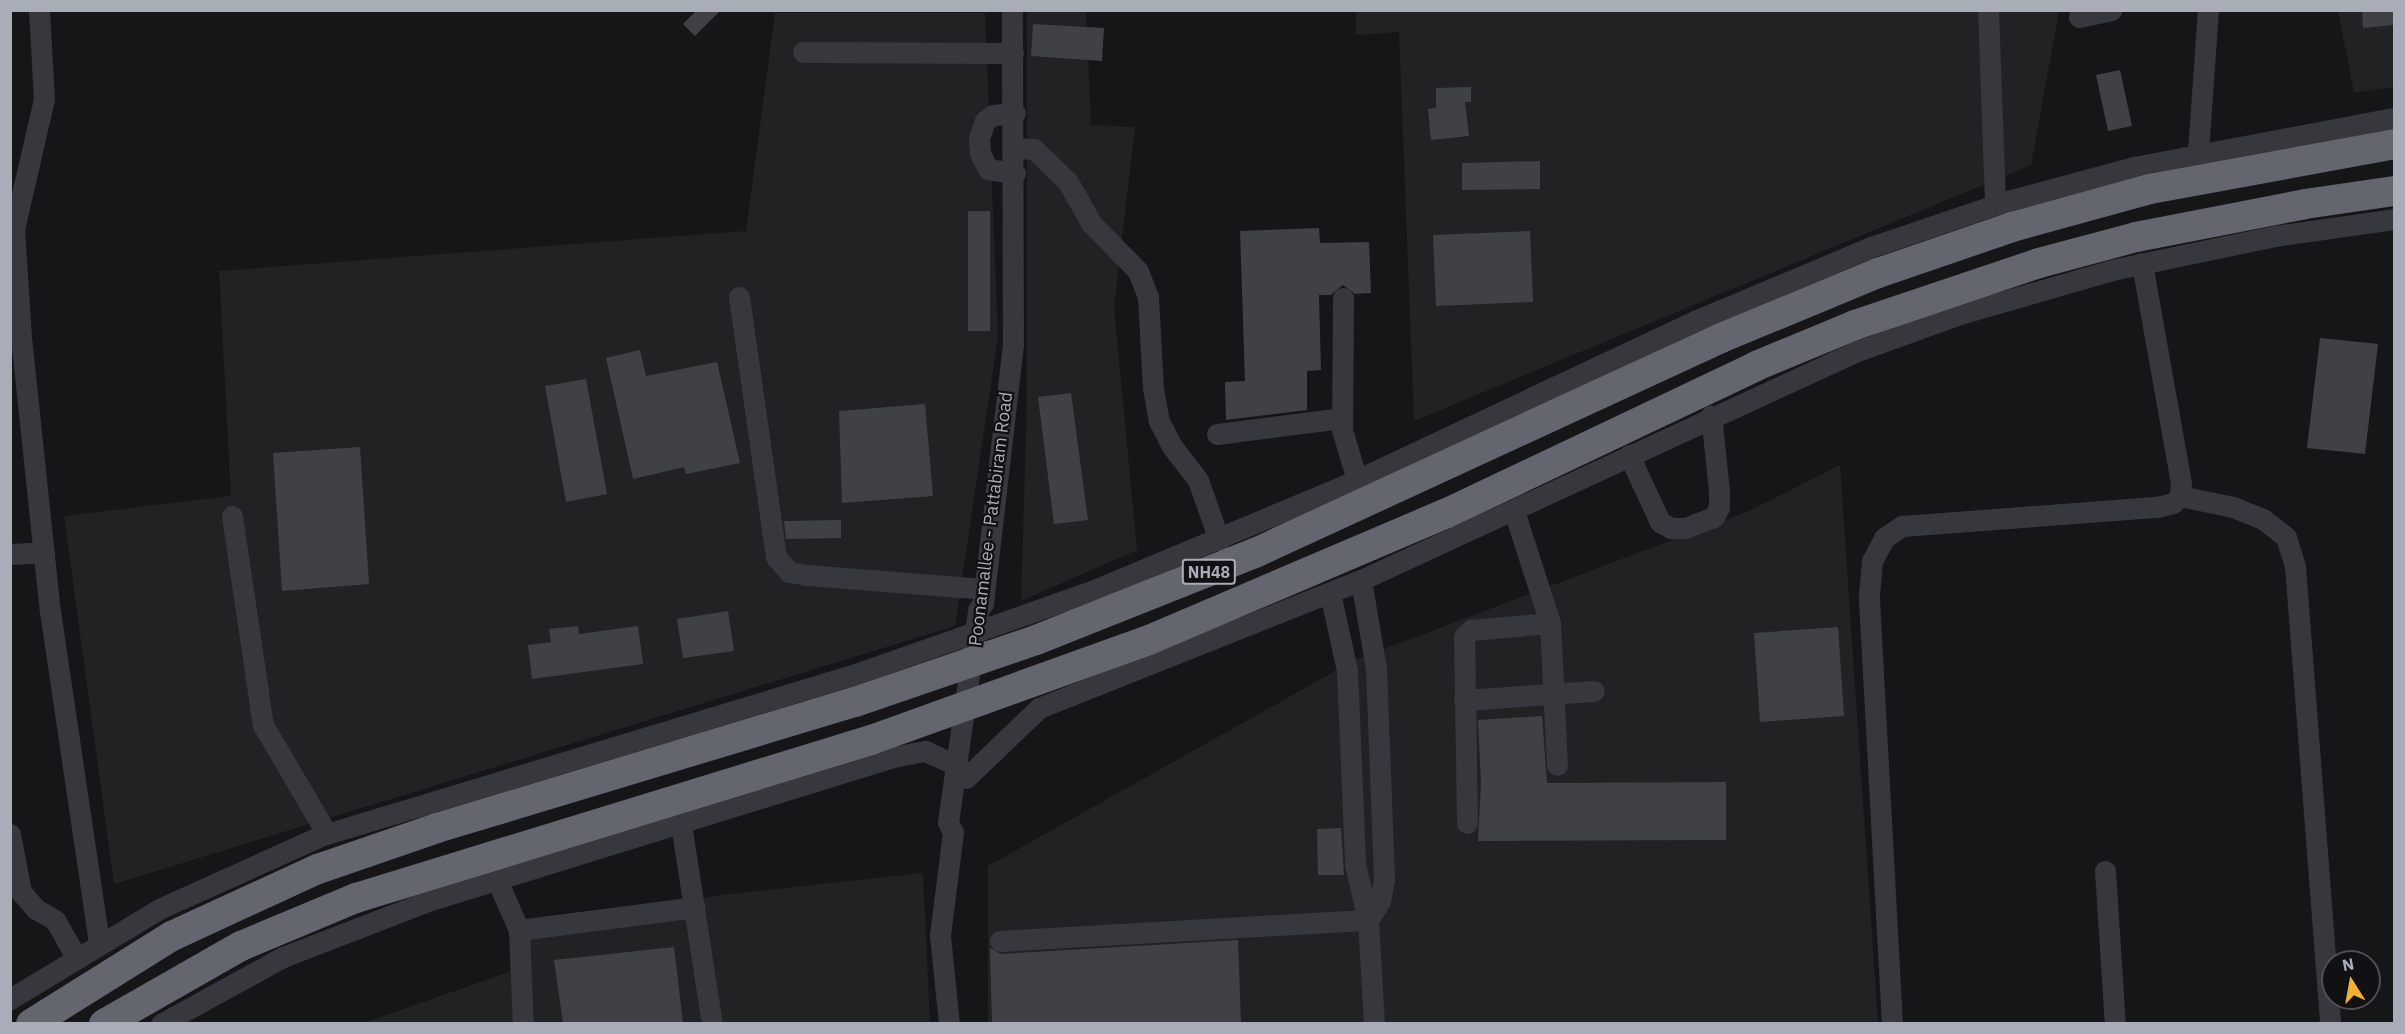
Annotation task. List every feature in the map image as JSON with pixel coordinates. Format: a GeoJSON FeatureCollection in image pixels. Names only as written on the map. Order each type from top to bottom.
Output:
{"type":"FeatureCollection","features":[{"type":"Feature","properties":{"kind":"highway","name":"NH48"},"geometry":{"type":"LineString","coordinates":[[31,1023],[172,936],[318,869],[437,828],[855,702],[979,646],[1255,553],[1721,338],[1878,273],[2012,227],[2138,192],[2394,144]]}},
{"type":"Feature","properties":{"kind":"highway","name":"NH48"},"geometry":{"type":"LineString","coordinates":[[105,1023],[241,946],[356,898],[897,732],[1285,584],[1445,514],[1755,366],[1864,321],[2039,262],[2136,237],[2294,206],[2394,191]]}},
{"type":"Feature","properties":{"kind":"street"},"geometry":{"type":"LineString","coordinates":[[39,10],[44,99],[14,229],[44,552],[66,739],[99,943]]}},
{"type":"Feature","properties":{"kind":"street","name":"Poonamallee - Pattabiram Road"},"geometry":{"type":"LineString","coordinates":[[949,1023],[940,935],[953,832],[960,822],[961,771],[979,646],[987,611],[983,596],[1013,345],[1015,113],[1012,10]]}},
{"type":"Feature","properties":{"kind":"street"},"geometry":{"type":"LineString","coordinates":[[1988,10],[1995,205]]}},
{"type":"Feature","properties":{"kind":"street"},"geometry":{"type":"LineString","coordinates":[[2079,17],[2111,10]]}},
{"type":"Feature","properties":{"kind":"street"},"geometry":{"type":"LineString","coordinates":[[2198,152],[2208,10]]}},
{"type":"Feature","properties":{"kind":"street"},"geometry":{"type":"LineString","coordinates":[[803,52],[1013,53]]}},
{"type":"Feature","properties":{"kind":"street"},"geometry":{"type":"LineString","coordinates":[[1015,113],[993,115],[986,121],[979,138],[980,153],[988,169],[1015,173]]}},
{"type":"Feature","properties":{"kind":"street"},"geometry":{"type":"LineString","coordinates":[[10,999],[99,943],[204,886],[327,834],[846,677],[979,646],[1357,480],[1769,287],[1871,247],[1995,205],[2198,152],[2394,118]]}},
{"type":"Feature","properties":{"kind":"street"},"geometry":{"type":"LineString","coordinates":[[1015,148],[1034,149],[1068,182],[1091,224],[1138,271],[1148,297],[1153,388],[1159,421],[1171,445],[1197,480],[1219,540]]}},
{"type":"Feature","properties":{"kind":"street"},"geometry":{"type":"LineString","coordinates":[[897,732],[961,771],[1039,708],[1361,580],[1514,511],[1798,375],[1907,332],[2142,263],[2275,236],[2394,219]]}},
{"type":"Feature","properties":{"kind":"street"},"geometry":{"type":"LineString","coordinates":[[1892,1023],[1869,595],[1872,561],[1884,538],[1902,526],[2157,507],[2173,503],[2180,496],[2181,483],[2142,263]]}},
{"type":"Feature","properties":{"kind":"street"},"geometry":{"type":"LineString","coordinates":[[739,297],[776,557],[789,572],[983,596]]}},
{"type":"Feature","properties":{"kind":"street"},"geometry":{"type":"LineString","coordinates":[[1343,298],[1342,418],[1357,480]]}},
{"type":"Feature","properties":{"kind":"street"},"geometry":{"type":"LineString","coordinates":[[1629,455],[1660,522],[1671,528],[1686,528],[1714,517],[1719,507],[1719,491],[1711,415]]}},
{"type":"Feature","properties":{"kind":"street"},"geometry":{"type":"LineString","coordinates":[[1217,434],[1342,418]]}},
{"type":"Feature","properties":{"kind":"street"},"geometry":{"type":"LineString","coordinates":[[2180,496],[2233,507],[2263,519],[2286,537],[2295,566],[2330,1023]]}},
{"type":"Feature","properties":{"kind":"street"},"geometry":{"type":"LineString","coordinates":[[1514,511],[1550,622],[1557,765]]}},
{"type":"Feature","properties":{"kind":"street"},"geometry":{"type":"LineString","coordinates":[[232,516],[263,725],[327,834]]}},
{"type":"Feature","properties":{"kind":"street"},"geometry":{"type":"LineString","coordinates":[[10,554],[44,552]]}},
{"type":"Feature","properties":{"kind":"street"},"geometry":{"type":"LineString","coordinates":[[1361,580],[1376,669],[1384,879],[1380,901],[1368,920]]}},
{"type":"Feature","properties":{"kind":"street"},"geometry":{"type":"LineString","coordinates":[[1330,593],[1347,670],[1355,864],[1368,920],[1374,1023]]}},
{"type":"Feature","properties":{"kind":"street"},"geometry":{"type":"LineString","coordinates":[[1467,823],[1464,700],[1466,632],[1550,622]]}},
{"type":"Feature","properties":{"kind":"street"},"geometry":{"type":"LineString","coordinates":[[1464,700],[1594,691]]}},
{"type":"Feature","properties":{"kind":"street"},"geometry":{"type":"LineString","coordinates":[[161,1023],[248,974],[383,916],[893,757],[925,751]]}},
{"type":"Feature","properties":{"kind":"street"},"geometry":{"type":"LineString","coordinates":[[681,824],[712,1023]]}},
{"type":"Feature","properties":{"kind":"street"},"geometry":{"type":"LineString","coordinates":[[10,834],[21,892],[36,909],[55,920],[76,957]]}},
{"type":"Feature","properties":{"kind":"street"},"geometry":{"type":"LineString","coordinates":[[2105,871],[2115,1023]]}},
{"type":"Feature","properties":{"kind":"street"},"geometry":{"type":"LineString","coordinates":[[496,880],[519,930],[523,1023]]}},
{"type":"Feature","properties":{"kind":"street"},"geometry":{"type":"LineString","coordinates":[[519,930],[695,907]]}},
{"type":"Feature","properties":{"kind":"street"},"geometry":{"type":"LineString","coordinates":[[1000,940],[1368,920]]}},
{"type":"Feature","properties":{"kind":"shaded area"},"geometry":{"type":"Polygon","coordinates":[[[1027,11],[1086,11],[1091,125],[1135,127],[1114,307],[1137,550],[1021,601],[1027,399],[1027,11]]]}},
{"type":"Feature","properties":{"kind":"shaded area"},"geometry":{"type":"Polygon","coordinates":[[[1356,11],[2059,11],[2031,165],[1414,421],[1399,32],[1356,35],[1356,11]]]}},
{"type":"Feature","properties":{"kind":"shaded area"},"geometry":{"type":"Polygon","coordinates":[[[2338,11],[2394,11],[2394,87],[2354,93],[2338,11]]]}},
{"type":"Feature","properties":{"kind":"shaded area"},"geometry":{"type":"Polygon","coordinates":[[[775,13],[985,13],[998,337],[955,626],[114,884],[64,516],[231,496],[219,271],[746,231],[775,13]]]}},
{"type":"Feature","properties":{"kind":"shaded area"},"geometry":{"type":"Polygon","coordinates":[[[1840,465],[1878,1023],[988,1024],[988,866],[1355,660],[1749,511],[1840,465]]]}},
{"type":"Feature","properties":{"kind":"shaded area"},"geometry":{"type":"Polygon","coordinates":[[[923,873],[930,1023],[361,1024],[526,966],[531,931],[712,896],[923,873]]]}},
{"type":"Feature","properties":{"kind":"building"},"geometry":{"type":"Polygon","coordinates":[[[697,10],[721,10],[695,36],[683,24],[697,10]]]}},
{"type":"Feature","properties":{"kind":"building"},"geometry":{"type":"Polygon","coordinates":[[[2362,10],[2394,10],[2394,25],[2363,28],[2362,10]]]}},
{"type":"Feature","properties":{"kind":"building"},"geometry":{"type":"Polygon","coordinates":[[[1033,24],[1104,28],[1102,61],[1031,56],[1033,24]]]}},
{"type":"Feature","properties":{"kind":"building"},"geometry":{"type":"Polygon","coordinates":[[[2120,70],[2132,126],[2108,131],[2096,75],[2120,70]]]}},
{"type":"Feature","properties":{"kind":"building"},"geometry":{"type":"Polygon","coordinates":[[[1471,87],[1471,102],[1465,102],[1469,136],[1431,140],[1428,109],[1436,108],[1436,88],[1471,87]]]}},
{"type":"Feature","properties":{"kind":"building"},"geometry":{"type":"Polygon","coordinates":[[[1540,161],[1540,189],[1462,190],[1462,163],[1540,161]]]}},
{"type":"Feature","properties":{"kind":"building"},"geometry":{"type":"Polygon","coordinates":[[[968,211],[990,211],[990,331],[968,331],[968,211]]]}},
{"type":"Feature","properties":{"kind":"building"},"geometry":{"type":"Polygon","coordinates":[[[1319,228],[1320,243],[1369,242],[1371,293],[1355,294],[1343,285],[1331,295],[1319,295],[1321,370],[1307,371],[1307,410],[1226,420],[1225,382],[1245,381],[1240,231],[1319,228]]]}},
{"type":"Feature","properties":{"kind":"building"},"geometry":{"type":"Polygon","coordinates":[[[1530,231],[1533,302],[1436,306],[1433,235],[1530,231]]]}},
{"type":"Feature","properties":{"kind":"building"},"geometry":{"type":"Polygon","coordinates":[[[2320,338],[2378,344],[2365,454],[2307,448],[2320,338]]]}},
{"type":"Feature","properties":{"kind":"building"},"geometry":{"type":"Polygon","coordinates":[[[640,350],[646,376],[717,362],[740,463],[686,474],[684,467],[633,479],[606,358],[640,350]]]}},
{"type":"Feature","properties":{"kind":"building"},"geometry":{"type":"Polygon","coordinates":[[[586,379],[607,494],[566,502],[545,386],[586,379]]]}},
{"type":"Feature","properties":{"kind":"building"},"geometry":{"type":"Polygon","coordinates":[[[1071,393],[1088,520],[1054,524],[1038,397],[1071,393]]]}},
{"type":"Feature","properties":{"kind":"building"},"geometry":{"type":"Polygon","coordinates":[[[925,404],[933,496],[842,503],[839,411],[925,404]]]}},
{"type":"Feature","properties":{"kind":"building"},"geometry":{"type":"Polygon","coordinates":[[[360,447],[369,584],[282,591],[273,453],[360,447]]]}},
{"type":"Feature","properties":{"kind":"building"},"geometry":{"type":"Polygon","coordinates":[[[841,520],[841,538],[786,539],[784,521],[841,520]]]}},
{"type":"Feature","properties":{"kind":"building"},"geometry":{"type":"Polygon","coordinates":[[[728,611],[734,651],[683,658],[677,619],[728,611]]]}},
{"type":"Feature","properties":{"kind":"building"},"geometry":{"type":"Polygon","coordinates":[[[578,626],[579,634],[638,626],[643,664],[532,679],[528,645],[551,642],[549,629],[578,626]]]}},
{"type":"Feature","properties":{"kind":"building"},"geometry":{"type":"Polygon","coordinates":[[[1838,627],[1844,716],[1760,722],[1754,633],[1838,627]]]}},
{"type":"Feature","properties":{"kind":"building"},"geometry":{"type":"Polygon","coordinates":[[[1542,716],[1547,783],[1726,782],[1726,840],[1478,841],[1481,783],[1478,720],[1542,716]]]}},
{"type":"Feature","properties":{"kind":"building"},"geometry":{"type":"Polygon","coordinates":[[[1341,828],[1344,875],[1318,875],[1317,829],[1341,828]]]}},
{"type":"Feature","properties":{"kind":"building"},"geometry":{"type":"Polygon","coordinates":[[[1238,940],[1241,1023],[992,1023],[990,948],[1001,954],[1238,940]]]}},
{"type":"Feature","properties":{"kind":"building"},"geometry":{"type":"Polygon","coordinates":[[[674,947],[683,1023],[563,1023],[554,960],[674,947]]]}}]}
